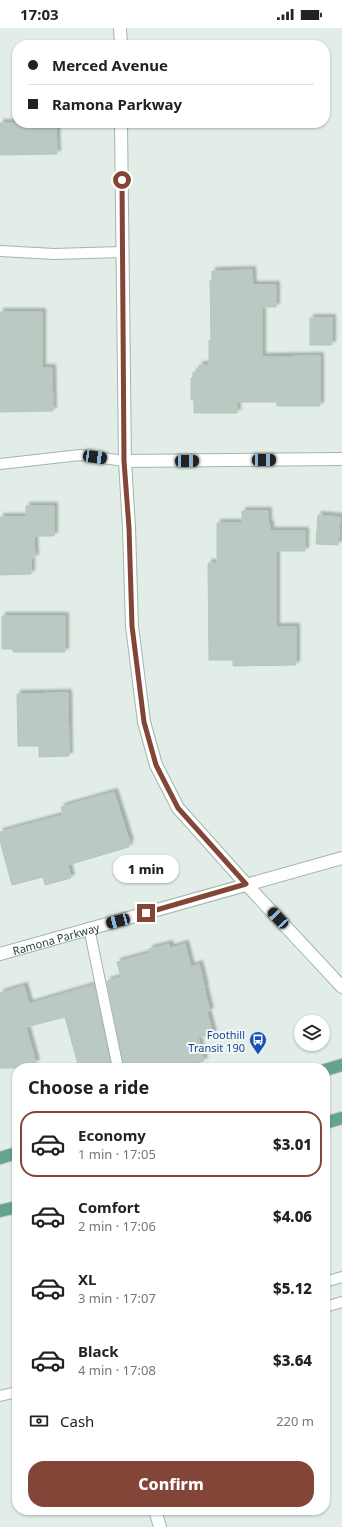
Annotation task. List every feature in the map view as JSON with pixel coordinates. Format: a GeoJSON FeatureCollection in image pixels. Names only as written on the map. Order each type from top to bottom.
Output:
{"type":"FeatureCollection","features":[{"type":"Feature","properties":{"kind":"main road"},"geometry":{"type":"LineString","coordinates":[[330,1069],[342,1065]]}},
{"type":"Feature","properties":{"kind":"main road"},"geometry":{"type":"LineString","coordinates":[[330,1122],[342,1118]]}},
{"type":"Feature","properties":{"kind":"main road"},"geometry":{"type":"LineString","coordinates":[[0,1158],[12,1154]]}},
{"type":"Feature","properties":{"kind":"main road"},"geometry":{"type":"LineString","coordinates":[[0,1211],[12,1208]]}},
{"type":"Feature","properties":{"kind":"street"},"geometry":{"type":"LineString","coordinates":[[120,28],[121,40]]}},
{"type":"Feature","properties":{"kind":"street"},"geometry":{"type":"LineString","coordinates":[[121,128],[124,461],[129,528],[132,626],[144,722],[156,765],[178,808],[246,884],[342,987]]}},
{"type":"Feature","properties":{"kind":"street"},"geometry":{"type":"LineString","coordinates":[[124,461],[342,459]]}},
{"type":"Feature","properties":{"kind":"street","name":"Ramona Parkway"},"geometry":{"type":"LineString","coordinates":[[0,954],[342,858]]}},
{"type":"Feature","properties":{"kind":"street"},"geometry":{"type":"LineString","coordinates":[[156,1515],[160,1527]]}},
{"type":"Feature","properties":{"kind":"lane"},"geometry":{"type":"LineString","coordinates":[[0,251],[54,254],[122,252]]}},
{"type":"Feature","properties":{"kind":"lane"},"geometry":{"type":"LineString","coordinates":[[0,464],[80,455],[124,461]]}},
{"type":"Feature","properties":{"kind":"lane"},"geometry":{"type":"LineString","coordinates":[[89,928],[117,1063]]}},
{"type":"Feature","properties":{"kind":"lane"},"geometry":{"type":"LineString","coordinates":[[330,1281],[342,1277]]}},
{"type":"Feature","properties":{"kind":"lane"},"geometry":{"type":"LineString","coordinates":[[330,1306],[342,1302]]}},
{"type":"Feature","properties":{"kind":"lane"},"geometry":{"type":"LineString","coordinates":[[0,1396],[12,1393]]}},
{"type":"Feature","properties":{"kind":"building"},"geometry":{"type":"Polygon","coordinates":[[[0,123],[12,123],[12,128],[56,128],[57,154],[0,155],[0,123]]]}},
{"type":"Feature","properties":{"kind":"building"},"geometry":{"type":"Polygon","coordinates":[[[252,270],[253,285],[276,285],[276,307],[262,307],[262,357],[320,356],[320,406],[277,406],[277,402],[237,402],[237,413],[194,413],[194,400],[191,400],[191,378],[193,378],[193,372],[199,372],[199,365],[209,365],[209,340],[211,340],[210,281],[212,281],[212,271],[252,270]]]}},
{"type":"Feature","properties":{"kind":"building"},"geometry":{"type":"Polygon","coordinates":[[[0,312],[42,312],[42,368],[52,368],[53,411],[0,412],[0,312]]]}},
{"type":"Feature","properties":{"kind":"building"},"geometry":{"type":"Polygon","coordinates":[[[310,318],[332,318],[332,345],[310,345],[310,318]]]}},
{"type":"Feature","properties":{"kind":"building"},"geometry":{"type":"Polygon","coordinates":[[[26,506],[54,506],[54,536],[34,536],[35,558],[31,558],[31,574],[0,575],[0,517],[26,517],[26,506]]]}},
{"type":"Feature","properties":{"kind":"building"},"geometry":{"type":"Polygon","coordinates":[[[242,511],[268,511],[268,524],[270,524],[270,531],[305,531],[305,551],[276,551],[276,627],[296,627],[296,665],[233,666],[233,660],[209,660],[208,563],[217,563],[217,523],[242,523],[242,511]]]}},
{"type":"Feature","properties":{"kind":"building"},"geometry":{"type":"Polygon","coordinates":[[[318,515],[340,517],[338,545],[316,544],[318,515]]]}},
{"type":"Feature","properties":{"kind":"building"},"geometry":{"type":"Polygon","coordinates":[[[2,616],[65,616],[65,652],[13,652],[13,649],[2,649],[2,616]]]}},
{"type":"Feature","properties":{"kind":"building"},"geometry":{"type":"Polygon","coordinates":[[[68,693],[69,756],[39,757],[39,746],[18,746],[17,694],[68,693]]]}},
{"type":"Feature","properties":{"kind":"building"},"geometry":{"type":"Polygon","coordinates":[[[114,792],[130,843],[128,844],[129,847],[68,865],[71,878],[45,885],[43,877],[12,885],[0,841],[0,832],[63,815],[61,807],[114,792]]]}},
{"type":"Feature","properties":{"kind":"building"},"geometry":{"type":"Polygon","coordinates":[[[169,944],[170,948],[185,944],[191,967],[199,964],[210,1011],[207,1012],[213,1034],[198,1038],[204,1061],[197,1063],[123,1063],[107,981],[121,977],[117,962],[150,953],[149,949],[169,944]]]}},
{"type":"Feature","properties":{"kind":"building"},"geometry":{"type":"Polygon","coordinates":[[[94,985],[110,1063],[78,1063],[65,1017],[26,1027],[36,1063],[12,1063],[12,1068],[0,1068],[0,993],[24,986],[29,1004],[94,985]]]}},
{"type":"Feature","properties":{"kind":"place","name":"Foothill Transit 190"},"geometry":{"type":"Point","coordinates":[258,1055]}},
{"type":"Feature","properties":{"kind":"route"},"geometry":{"type":"LineString","coordinates":[[122,180],[124,461],[129,528],[132,626],[144,722],[156,765],[178,808],[246,884],[146,913]]}}]}
